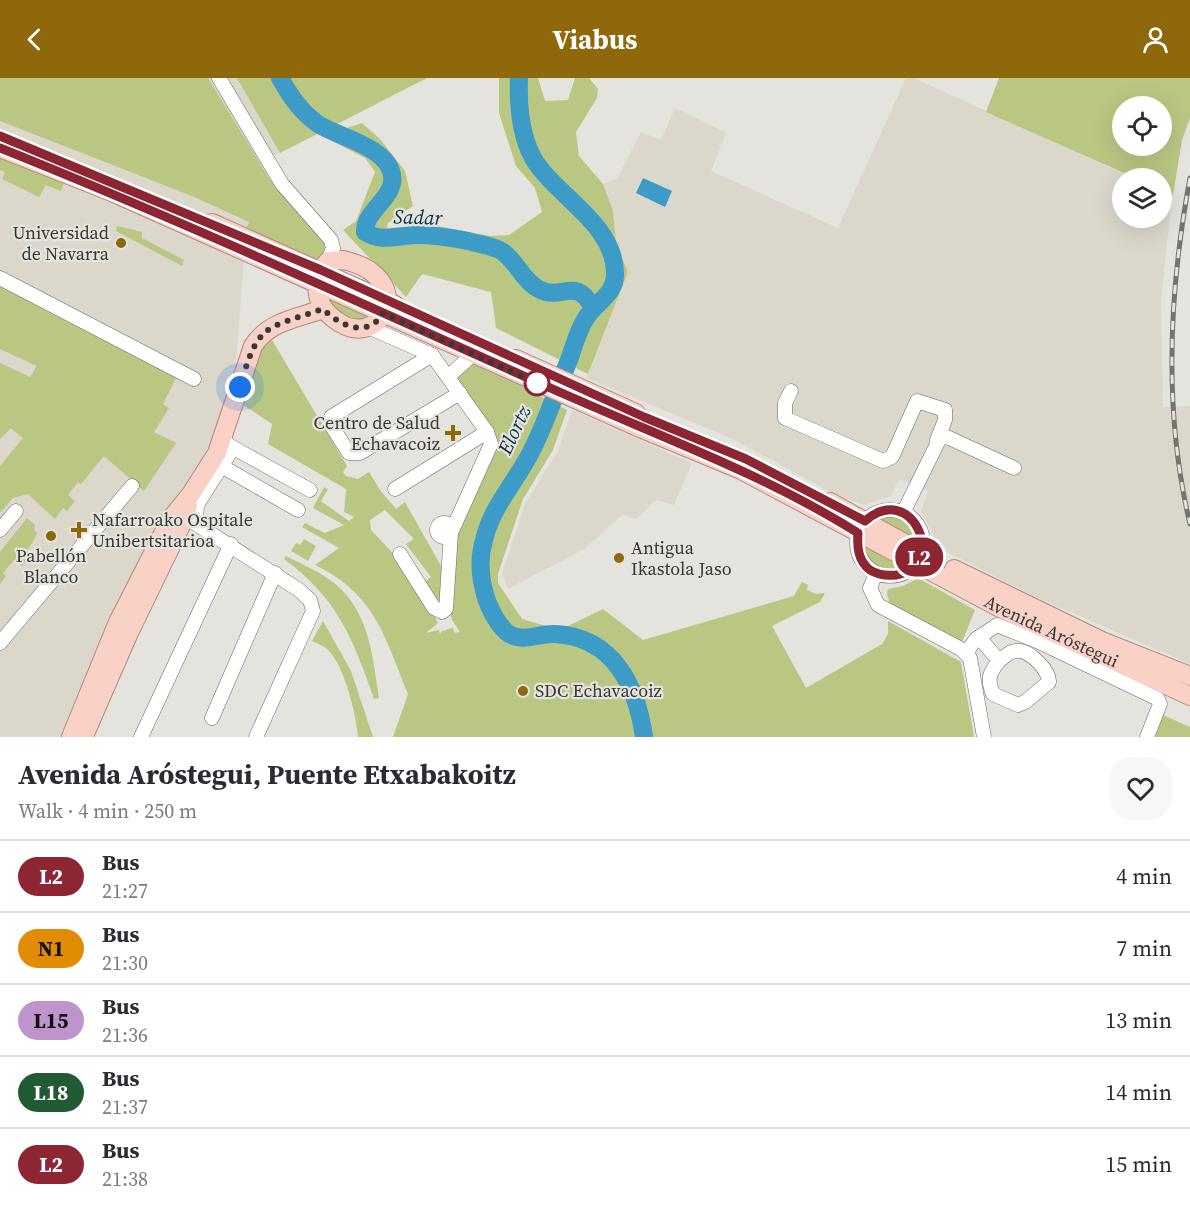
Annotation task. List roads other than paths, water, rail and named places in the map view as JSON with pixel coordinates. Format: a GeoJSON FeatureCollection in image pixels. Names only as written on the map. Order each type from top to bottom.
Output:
{"type":"FeatureCollection","features":[{"type":"Feature","properties":{"kind":"main road"},"geometry":{"type":"LineString","coordinates":[[0,136],[322,272]]}},
{"type":"Feature","properties":{"kind":"main road"},"geometry":{"type":"LineString","coordinates":[[0,148],[322,272]]}},
{"type":"Feature","properties":{"kind":"main road"},"geometry":{"type":"LineString","coordinates":[[343,260],[368,268],[388,292],[379,321],[368,327],[345,326],[323,309],[318,298],[322,272],[343,260]]}},
{"type":"Feature","properties":{"kind":"main road","name":"Avenida Aróstegui"},"geometry":{"type":"LineString","coordinates":[[322,272],[473,354],[530,372]]}},
{"type":"Feature","properties":{"kind":"main road","name":"Avenida Aróstegui"},"geometry":{"type":"LineString","coordinates":[[385,307],[572,391],[862,527],[1066,640],[1190,696]]}},
{"type":"Feature","properties":{"kind":"main road"},"geometry":{"type":"LineString","coordinates":[[76,734],[118,622],[170,520],[191,494],[217,453],[227,443],[248,360],[259,336],[272,327],[323,309]]}},
{"type":"Feature","properties":{"kind":"main road"},"geometry":{"type":"LineString","coordinates":[[76,734],[191,520],[191,494]]}},
{"type":"Feature","properties":{"kind":"main road","name":"Avenida Aróstegui"},"geometry":{"type":"LineString","coordinates":[[919,558],[1102,641],[1190,676]]}},
{"type":"Feature","properties":{"kind":"street"},"geometry":{"type":"LineString","coordinates":[[219,78],[282,184],[331,240],[333,248],[322,272]]}},
{"type":"Feature","properties":{"kind":"street"},"geometry":{"type":"LineString","coordinates":[[0,278],[194,379]]}},
{"type":"Feature","properties":{"kind":"street"},"geometry":{"type":"LineString","coordinates":[[368,327],[432,355],[487,432],[491,444],[459,513],[444,531],[448,555],[446,609],[442,612],[434,608],[400,554]]}},
{"type":"Feature","properties":{"kind":"street"},"geometry":{"type":"LineString","coordinates":[[449,376],[473,354]]}},
{"type":"Feature","properties":{"kind":"street"},"geometry":{"type":"LineString","coordinates":[[432,355],[330,416],[329,422],[353,454],[360,453],[460,393]]}},
{"type":"Feature","properties":{"kind":"street"},"geometry":{"type":"LineString","coordinates":[[792,391],[785,403],[784,418],[883,461],[892,457],[917,401],[945,410],[945,420],[937,440],[903,513]]}},
{"type":"Feature","properties":{"kind":"street"},"geometry":{"type":"LineString","coordinates":[[395,489],[487,432]]}},
{"type":"Feature","properties":{"kind":"street"},"geometry":{"type":"LineString","coordinates":[[937,440],[947,437],[1014,468]]}},
{"type":"Feature","properties":{"kind":"street"},"geometry":{"type":"LineString","coordinates":[[256,737],[313,612],[310,600],[275,573],[191,520],[197,505],[223,466],[227,443],[310,490]]}},
{"type":"Feature","properties":{"kind":"street"},"geometry":{"type":"LineString","coordinates":[[223,466],[298,510]]}},
{"type":"Feature","properties":{"kind":"street"},"geometry":{"type":"LineString","coordinates":[[0,643],[132,486]]}},
{"type":"Feature","properties":{"kind":"street"},"geometry":{"type":"LineString","coordinates":[[886,510],[903,513],[919,528],[923,541],[919,558],[904,573],[888,576],[876,573],[861,559],[857,546],[862,527],[886,510]]}},
{"type":"Feature","properties":{"kind":"street"},"geometry":{"type":"LineString","coordinates":[[0,530],[16,511]]}},
{"type":"Feature","properties":{"kind":"street"},"geometry":{"type":"LineString","coordinates":[[141,737],[231,544]]}},
{"type":"Feature","properties":{"kind":"street"},"geometry":{"type":"LineString","coordinates":[[213,718],[275,573]]}},
{"type":"Feature","properties":{"kind":"street"},"geometry":{"type":"LineString","coordinates":[[876,573],[870,588],[878,605],[966,653],[973,666],[984,737]]}},
{"type":"Feature","properties":{"kind":"street"},"geometry":{"type":"LineString","coordinates":[[966,653],[979,637],[993,627],[1002,625],[1158,699],[1160,704],[1147,737]]}},
{"type":"Feature","properties":{"kind":"street"},"geometry":{"type":"LineString","coordinates":[[979,637],[999,661]]}},
{"type":"Feature","properties":{"kind":"street"},"geometry":{"type":"LineString","coordinates":[[1014,651],[1022,651],[1029,654],[1047,673],[1049,682],[1018,705],[1004,701],[993,694],[988,683],[989,675],[999,661],[1014,651]]}},
{"type":"Feature","properties":{"kind":"water"},"geometry":{"type":"Polygon","coordinates":[[[643,178],[672,191],[665,207],[636,193],[643,178]]]}},
{"type":"Feature","properties":{"kind":"waterway","name":"Sadar"},"geometry":{"type":"LineString","coordinates":[[280,78],[296,103],[318,124],[372,150],[388,165],[392,183],[385,197],[369,217],[365,232],[384,238],[418,235],[443,237],[496,248],[509,257],[527,280],[539,289],[553,293],[576,291],[582,294],[593,308]]}},
{"type":"Feature","properties":{"kind":"waterway","name":"Elortz"},"geometry":{"type":"LineString","coordinates":[[519,78],[521,119],[525,139],[533,158],[543,172],[595,225],[612,256],[615,274],[609,293],[583,323],[538,437],[527,460],[493,515],[482,547],[482,581],[486,599],[495,617],[502,628],[511,635],[522,638],[550,634],[575,637],[593,644],[607,655],[619,668],[628,683],[641,718],[644,737]]}},
{"type":"Feature","properties":{"kind":"railway"},"geometry":{"type":"LineString","coordinates":[[1190,178],[1177,264],[1172,351],[1176,438],[1181,481],[1190,524]]}},
{"type":"Feature","properties":{"kind":"place","name":"Universidad de Navarra"},"geometry":{"type":"Point","coordinates":[121,243]}},
{"type":"Feature","properties":{"kind":"place","name":"Centro de Salud Echavacoiz"},"geometry":{"type":"Point","coordinates":[453,433]}},
{"type":"Feature","properties":{"kind":"place","name":"Nafarroako Ospitale Unibertsitarioa"},"geometry":{"type":"Point","coordinates":[79,530]}},
{"type":"Feature","properties":{"kind":"place","name":"Pabellón Blanco"},"geometry":{"type":"Point","coordinates":[51,536]}},
{"type":"Feature","properties":{"kind":"place","name":"Antigua Ikastola Jaso"},"geometry":{"type":"Point","coordinates":[619,558]}},
{"type":"Feature","properties":{"kind":"place","name":"SDC Echavacoiz"},"geometry":{"type":"Point","coordinates":[523,691]}}]}
